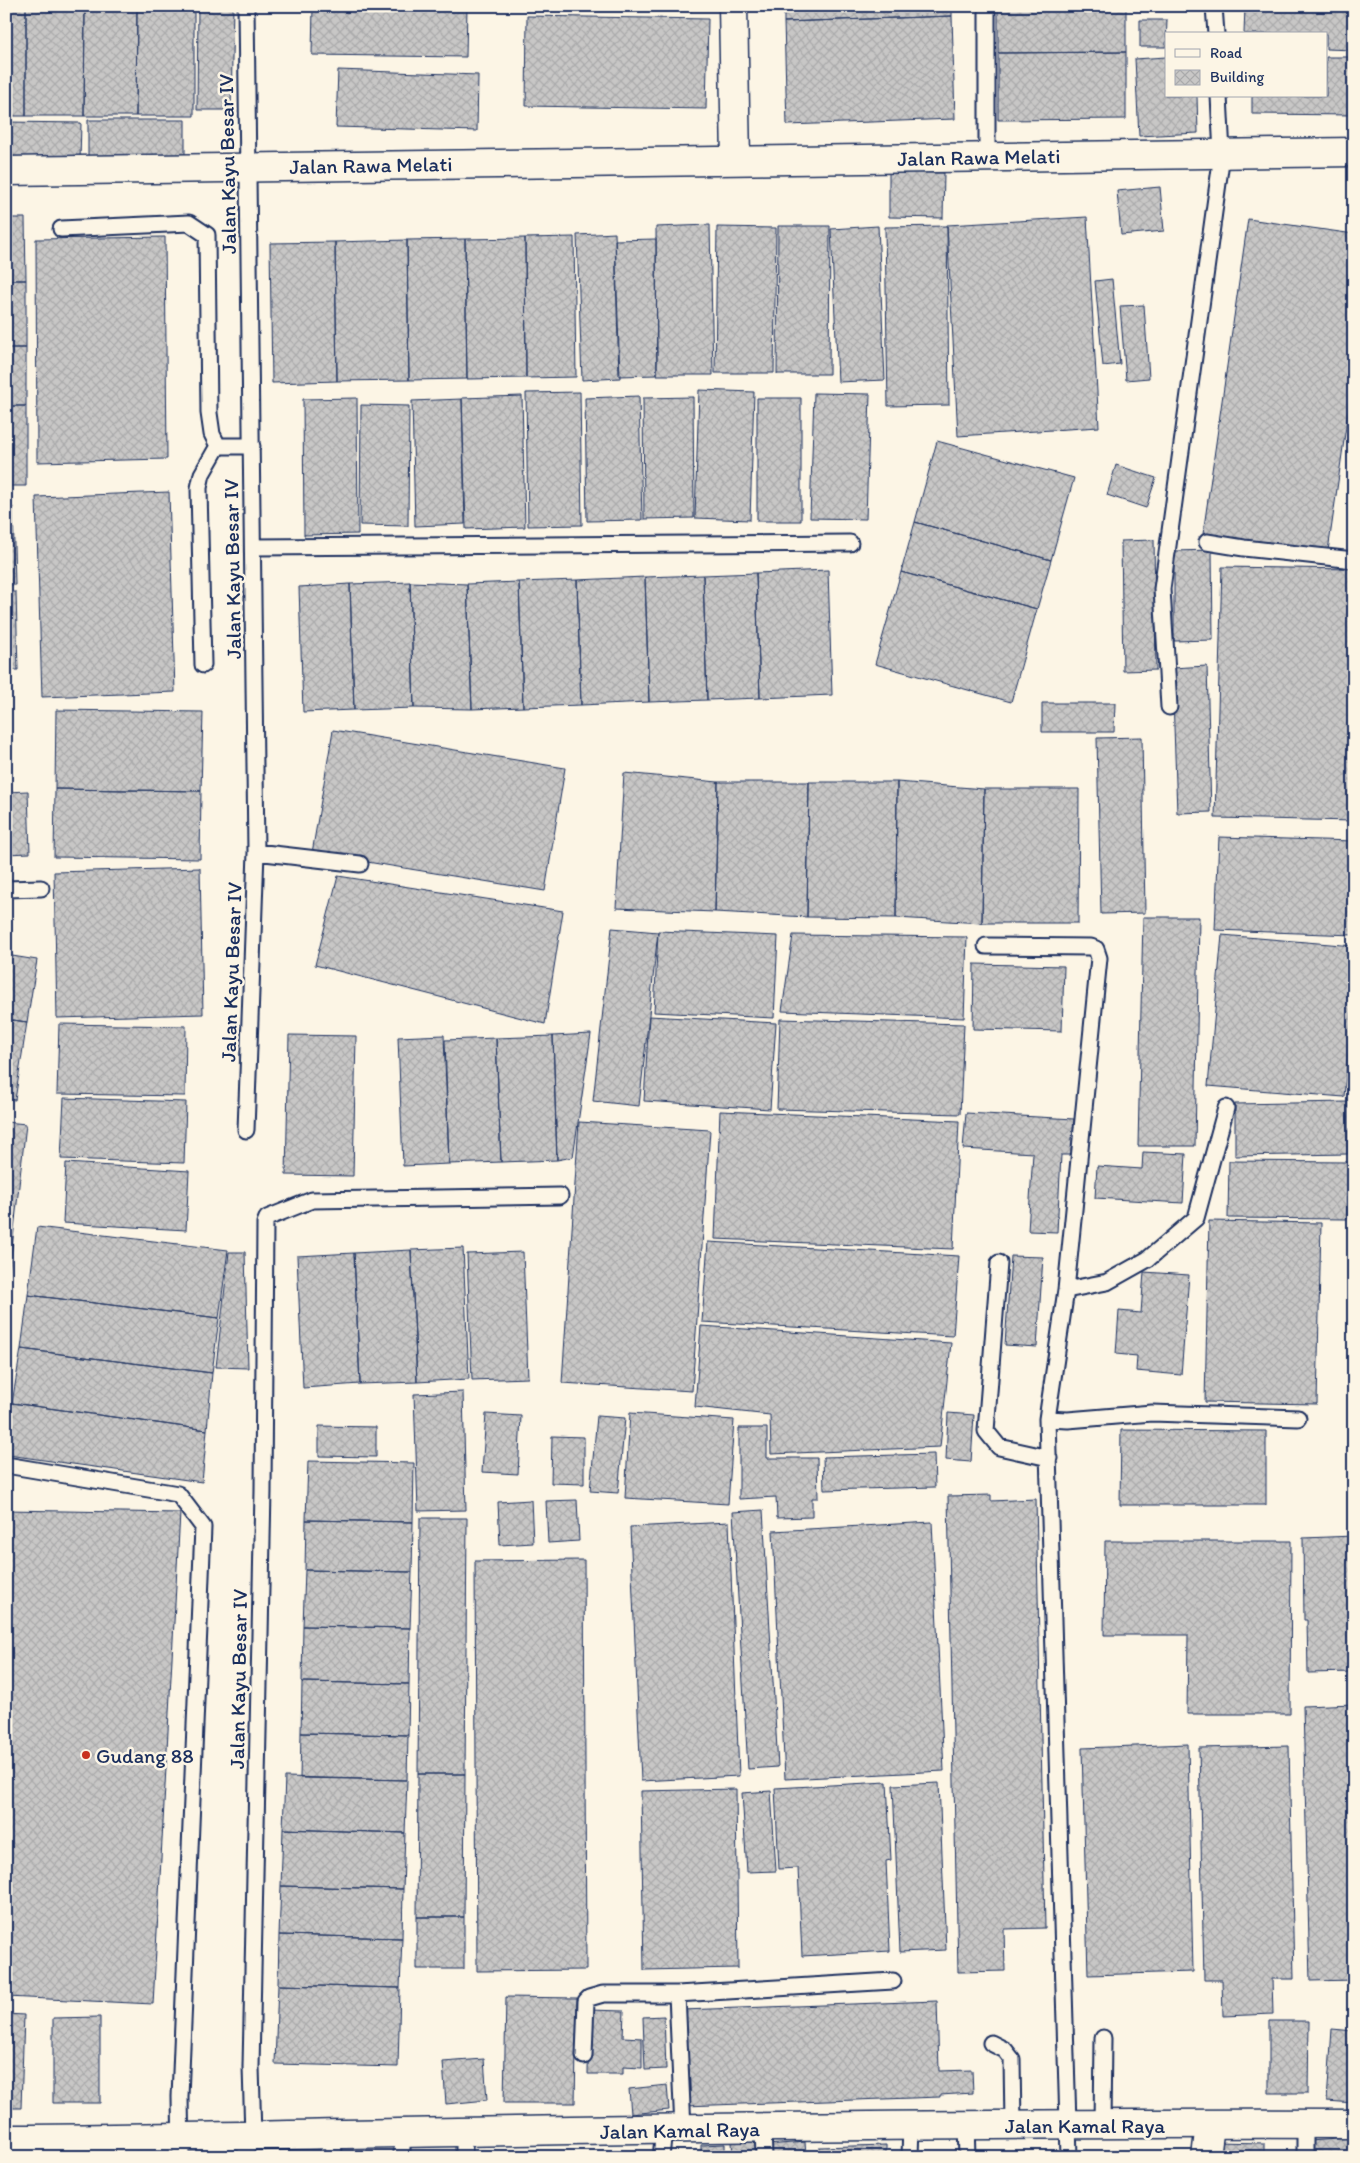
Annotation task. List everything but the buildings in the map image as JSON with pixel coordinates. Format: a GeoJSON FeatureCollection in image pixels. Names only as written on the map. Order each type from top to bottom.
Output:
{"type":"FeatureCollection","features":[{"type":"Feature","properties":{"kind":"street"},"geometry":{"type":"LineString","coordinates":[[733,6],[736,160]]}},
{"type":"Feature","properties":{"kind":"street","name":"Jalan Rawa Melati"},"geometry":{"type":"LineString","coordinates":[[6,171],[249,166],[1354,152]]}},
{"type":"Feature","properties":{"kind":"street","name":"Jalan Kamal Raya"},"geometry":{"type":"LineString","coordinates":[[6,2139],[181,2148],[249,2143],[334,2146],[464,2145],[674,2130],[911,2125],[1354,2124]]}},
{"type":"Feature","properties":{"kind":"street"},"geometry":{"type":"LineString","coordinates":[[1206,2157],[1210,2125]]}},
{"type":"Feature","properties":{"kind":"lane","name":"Jalan Kayu Besar IV"},"geometry":{"type":"LineString","coordinates":[[246,6],[256,852],[246,1130]]}},
{"type":"Feature","properties":{"kind":"lane"},"geometry":{"type":"LineString","coordinates":[[987,6],[987,157]]}},
{"type":"Feature","properties":{"kind":"lane"},"geometry":{"type":"LineString","coordinates":[[1214,6],[1216,32]]}},
{"type":"Feature","properties":{"kind":"lane"},"geometry":{"type":"LineString","coordinates":[[1170,707],[1162,589],[1222,154],[1219,98]]}},
{"type":"Feature","properties":{"kind":"lane"},"geometry":{"type":"LineString","coordinates":[[62,229],[189,223],[198,226],[207,235],[209,413],[212,434],[218,446]]}},
{"type":"Feature","properties":{"kind":"lane"},"geometry":{"type":"LineString","coordinates":[[218,446],[252,446]]}},
{"type":"Feature","properties":{"kind":"lane"},"geometry":{"type":"LineString","coordinates":[[203,665],[199,488],[202,474],[218,446]]}},
{"type":"Feature","properties":{"kind":"lane"},"geometry":{"type":"LineString","coordinates":[[1207,542],[1354,560]]}},
{"type":"Feature","properties":{"kind":"lane"},"geometry":{"type":"LineString","coordinates":[[253,547],[850,544]]}},
{"type":"Feature","properties":{"kind":"lane"},"geometry":{"type":"LineString","coordinates":[[256,852],[360,864]]}},
{"type":"Feature","properties":{"kind":"lane"},"geometry":{"type":"LineString","coordinates":[[6,889],[41,888]]}},
{"type":"Feature","properties":{"kind":"lane"},"geometry":{"type":"LineString","coordinates":[[986,946],[1091,947],[1096,949],[1099,958],[1066,1290],[1047,1420],[1069,2157]]}},
{"type":"Feature","properties":{"kind":"lane"},"geometry":{"type":"LineString","coordinates":[[1066,1290],[1107,1282],[1148,1260],[1196,1218],[1226,1108]]}},
{"type":"Feature","properties":{"kind":"lane","name":"Jalan Kayu Besar IV"},"geometry":{"type":"LineString","coordinates":[[249,2143],[263,1491],[265,1223],[267,1218],[312,1200],[560,1196]]}},
{"type":"Feature","properties":{"kind":"lane"},"geometry":{"type":"LineString","coordinates":[[999,1263],[986,1431],[999,1447],[1049,1458]]}},
{"type":"Feature","properties":{"kind":"lane"},"geometry":{"type":"LineString","coordinates":[[1047,1420],[1152,1413],[1298,1418]]}},
{"type":"Feature","properties":{"kind":"lane"},"geometry":{"type":"LineString","coordinates":[[6,1465],[178,1494],[203,1527],[180,2097],[181,2148]]}},
{"type":"Feature","properties":{"kind":"lane"},"geometry":{"type":"LineString","coordinates":[[584,2056],[586,2001],[589,1998],[603,1994],[677,1994],[893,1982]]}},
{"type":"Feature","properties":{"kind":"lane"},"geometry":{"type":"LineString","coordinates":[[662,2157],[674,2130],[677,1994]]}},
{"type":"Feature","properties":{"kind":"lane"},"geometry":{"type":"LineString","coordinates":[[1102,2125],[1103,2038]]}},
{"type":"Feature","properties":{"kind":"lane"},"geometry":{"type":"LineString","coordinates":[[991,2042],[1005,2050],[1012,2059],[1013,2125]]}},
{"type":"Feature","properties":{"kind":"lane"},"geometry":{"type":"LineString","coordinates":[[1305,2124],[1305,2157]]}},
{"type":"Feature","properties":{"kind":"lane"},"geometry":{"type":"LineString","coordinates":[[910,2157],[911,2125]]}},
{"type":"Feature","properties":{"kind":"lane"},"geometry":{"type":"LineString","coordinates":[[966,2125],[967,2157]]}},
{"type":"Feature","properties":{"kind":"lane"},"geometry":{"type":"LineString","coordinates":[[762,2128],[764,2157]]}},
{"type":"Feature","properties":{"kind":"place","name":"Gudang 88"},"geometry":{"type":"Point","coordinates":[86,1755]}}]}
